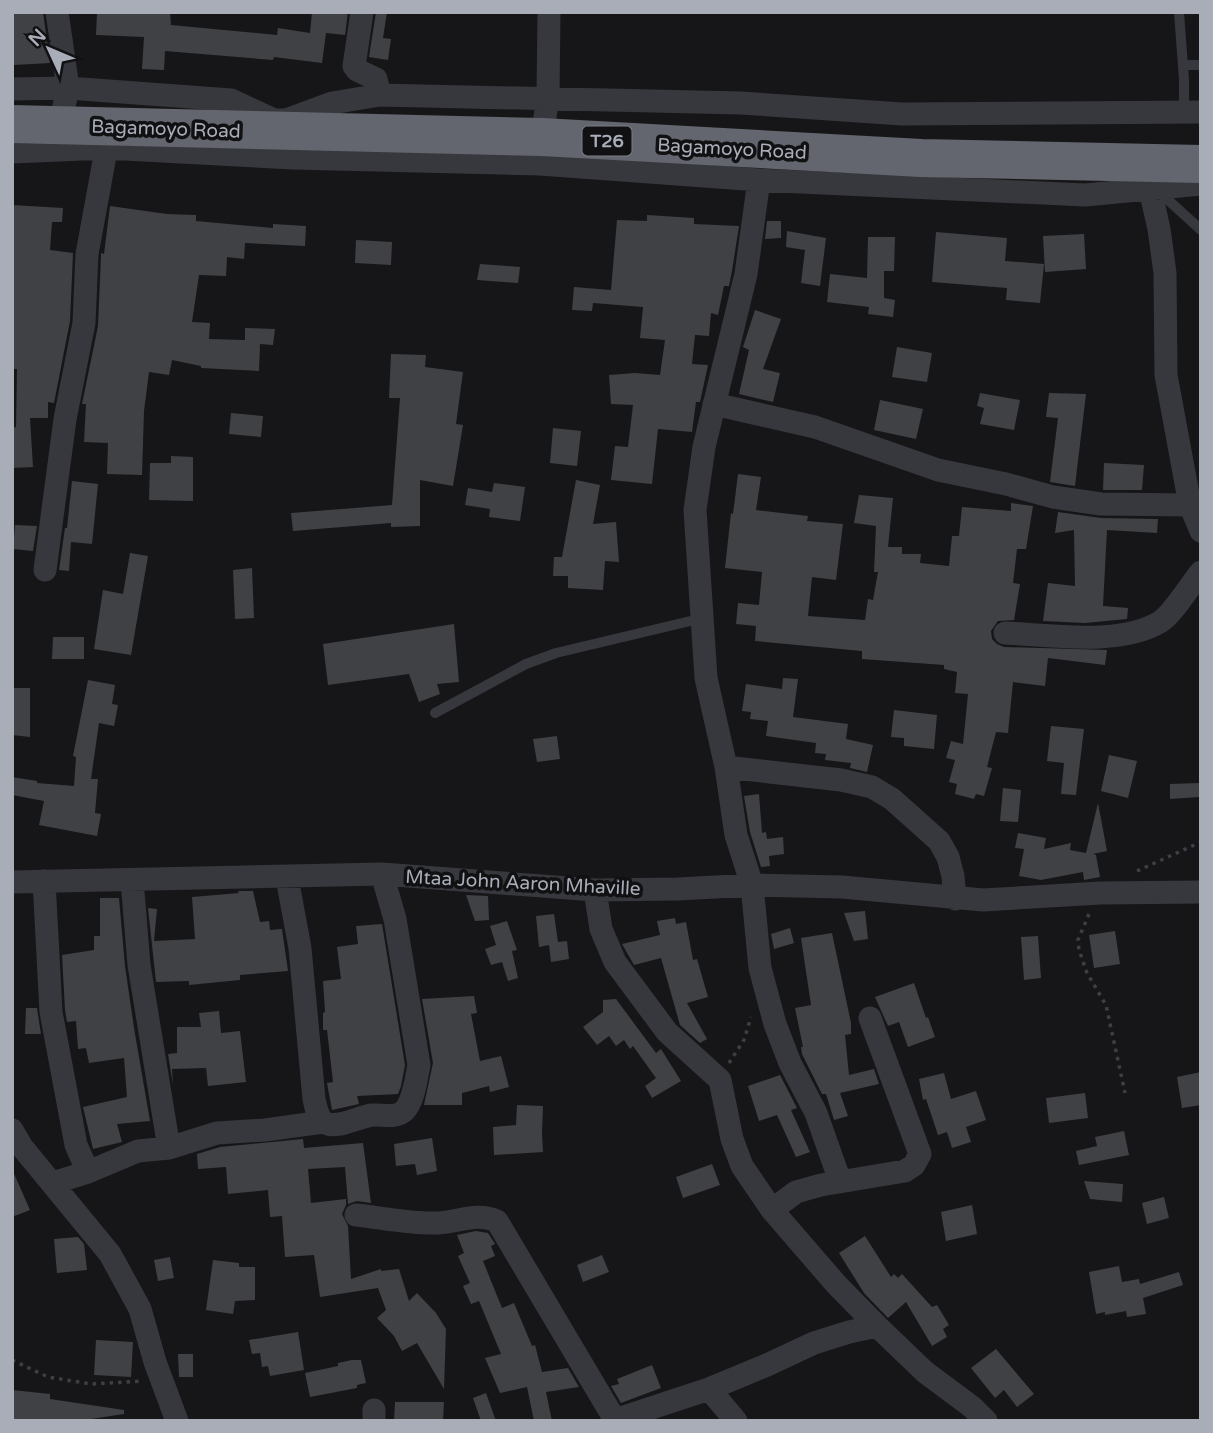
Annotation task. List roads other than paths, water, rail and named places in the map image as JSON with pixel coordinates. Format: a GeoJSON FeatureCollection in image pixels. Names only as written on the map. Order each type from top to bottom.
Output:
{"type":"FeatureCollection","features":[{"type":"Feature","properties":{"kind":"highway","name":"Bagamoyo Road"},"geometry":{"type":"LineString","coordinates":[[12,124],[60,125],[108,137],[274,126],[542,137],[921,158],[1201,164]]}},
{"type":"Feature","properties":{"kind":"street"},"geometry":{"type":"LineString","coordinates":[[57,12],[68,88],[60,125]]}},
{"type":"Feature","properties":{"kind":"street"},"geometry":{"type":"LineString","coordinates":[[362,12],[354,66],[376,79],[380,95]]}},
{"type":"Feature","properties":{"kind":"street"},"geometry":{"type":"LineString","coordinates":[[542,137],[548,97],[549,12]]}},
{"type":"Feature","properties":{"kind":"street"},"geometry":{"type":"LineString","coordinates":[[12,89],[68,88],[231,100],[274,126],[332,103],[380,95],[741,103],[902,114],[1192,113]]}},
{"type":"Feature","properties":{"kind":"street"},"geometry":{"type":"LineString","coordinates":[[45,570],[65,419],[84,323],[87,254],[108,137]]}},
{"type":"Feature","properties":{"kind":"street"},"geometry":{"type":"LineString","coordinates":[[12,152],[108,137],[293,158],[540,164],[759,180],[1085,195],[1201,184]]}},
{"type":"Feature","properties":{"kind":"street"},"geometry":{"type":"LineString","coordinates":[[759,180],[746,274],[704,447],[695,510],[706,678],[726,766],[736,835],[752,885],[760,968],[775,1024],[790,1063],[816,1113],[840,1181]]}},
{"type":"Feature","properties":{"kind":"street"},"geometry":{"type":"LineString","coordinates":[[1152,188],[1165,273],[1166,375],[1190,505],[1201,531]]}},
{"type":"Feature","properties":{"kind":"street"},"geometry":{"type":"LineString","coordinates":[[714,404],[814,427],[938,470],[1053,497],[1101,504],[1190,505]]}},
{"type":"Feature","properties":{"kind":"street"},"geometry":{"type":"LineString","coordinates":[[1005,633],[1127,635],[1162,621],[1201,572]]}},
{"type":"Feature","properties":{"kind":"street"},"geometry":{"type":"LineString","coordinates":[[726,766],[841,780],[872,788],[892,799],[939,841],[948,857],[955,899]]}},
{"type":"Feature","properties":{"kind":"street"},"geometry":{"type":"LineString","coordinates":[[53,1183],[138,1151],[169,1148],[217,1133],[323,1122],[333,1125],[371,1115],[396,1116],[406,1109],[419,1065],[395,919],[382,874]]}},
{"type":"Feature","properties":{"kind":"street","name":"Mtaa John Aaron Mhaville"},"geometry":{"type":"LineString","coordinates":[[12,882],[382,874],[595,890],[752,885],[842,887],[984,900],[1100,893],[1201,892]]}},
{"type":"Feature","properties":{"kind":"street"},"geometry":{"type":"LineString","coordinates":[[287,878],[300,948],[314,1099],[318,1115],[323,1122]]}},
{"type":"Feature","properties":{"kind":"street"},"geometry":{"type":"LineString","coordinates":[[132,880],[139,965],[169,1148]]}},
{"type":"Feature","properties":{"kind":"street"},"geometry":{"type":"LineString","coordinates":[[44,881],[51,1012],[76,1145],[88,1172]]}},
{"type":"Feature","properties":{"kind":"street"},"geometry":{"type":"LineString","coordinates":[[595,890],[601,929],[615,962],[667,1032],[720,1080],[732,1139],[742,1166],[772,1210],[836,1284],[877,1326],[925,1372],[972,1407],[986,1421]]}},
{"type":"Feature","properties":{"kind":"street"},"geometry":{"type":"LineString","coordinates":[[772,1210],[796,1192],[840,1181],[905,1171],[914,1165],[920,1154],[870,1018]]}},
{"type":"Feature","properties":{"kind":"street"},"geometry":{"type":"LineString","coordinates":[[15,1143],[53,1183],[110,1254],[140,1309],[177,1421]]}},
{"type":"Feature","properties":{"kind":"street"},"geometry":{"type":"LineString","coordinates":[[356,1215],[388,1218],[396,1222],[439,1223],[474,1216],[497,1221],[614,1420],[709,1389],[767,1366],[814,1343],[877,1326]]}},
{"type":"Feature","properties":{"kind":"street"},"geometry":{"type":"LineString","coordinates":[[709,1389],[736,1421]]}},
{"type":"Feature","properties":{"kind":"lane"},"geometry":{"type":"LineString","coordinates":[[1179,12],[1183,65],[1192,113]]}},
{"type":"Feature","properties":{"kind":"lane"},"geometry":{"type":"LineString","coordinates":[[1183,65],[1201,65]]}},
{"type":"Feature","properties":{"kind":"lane"},"geometry":{"type":"LineString","coordinates":[[1152,188],[1201,230]]}},
{"type":"Feature","properties":{"kind":"lane"},"geometry":{"type":"LineString","coordinates":[[435,713],[526,664],[556,653],[703,618]]}}]}
